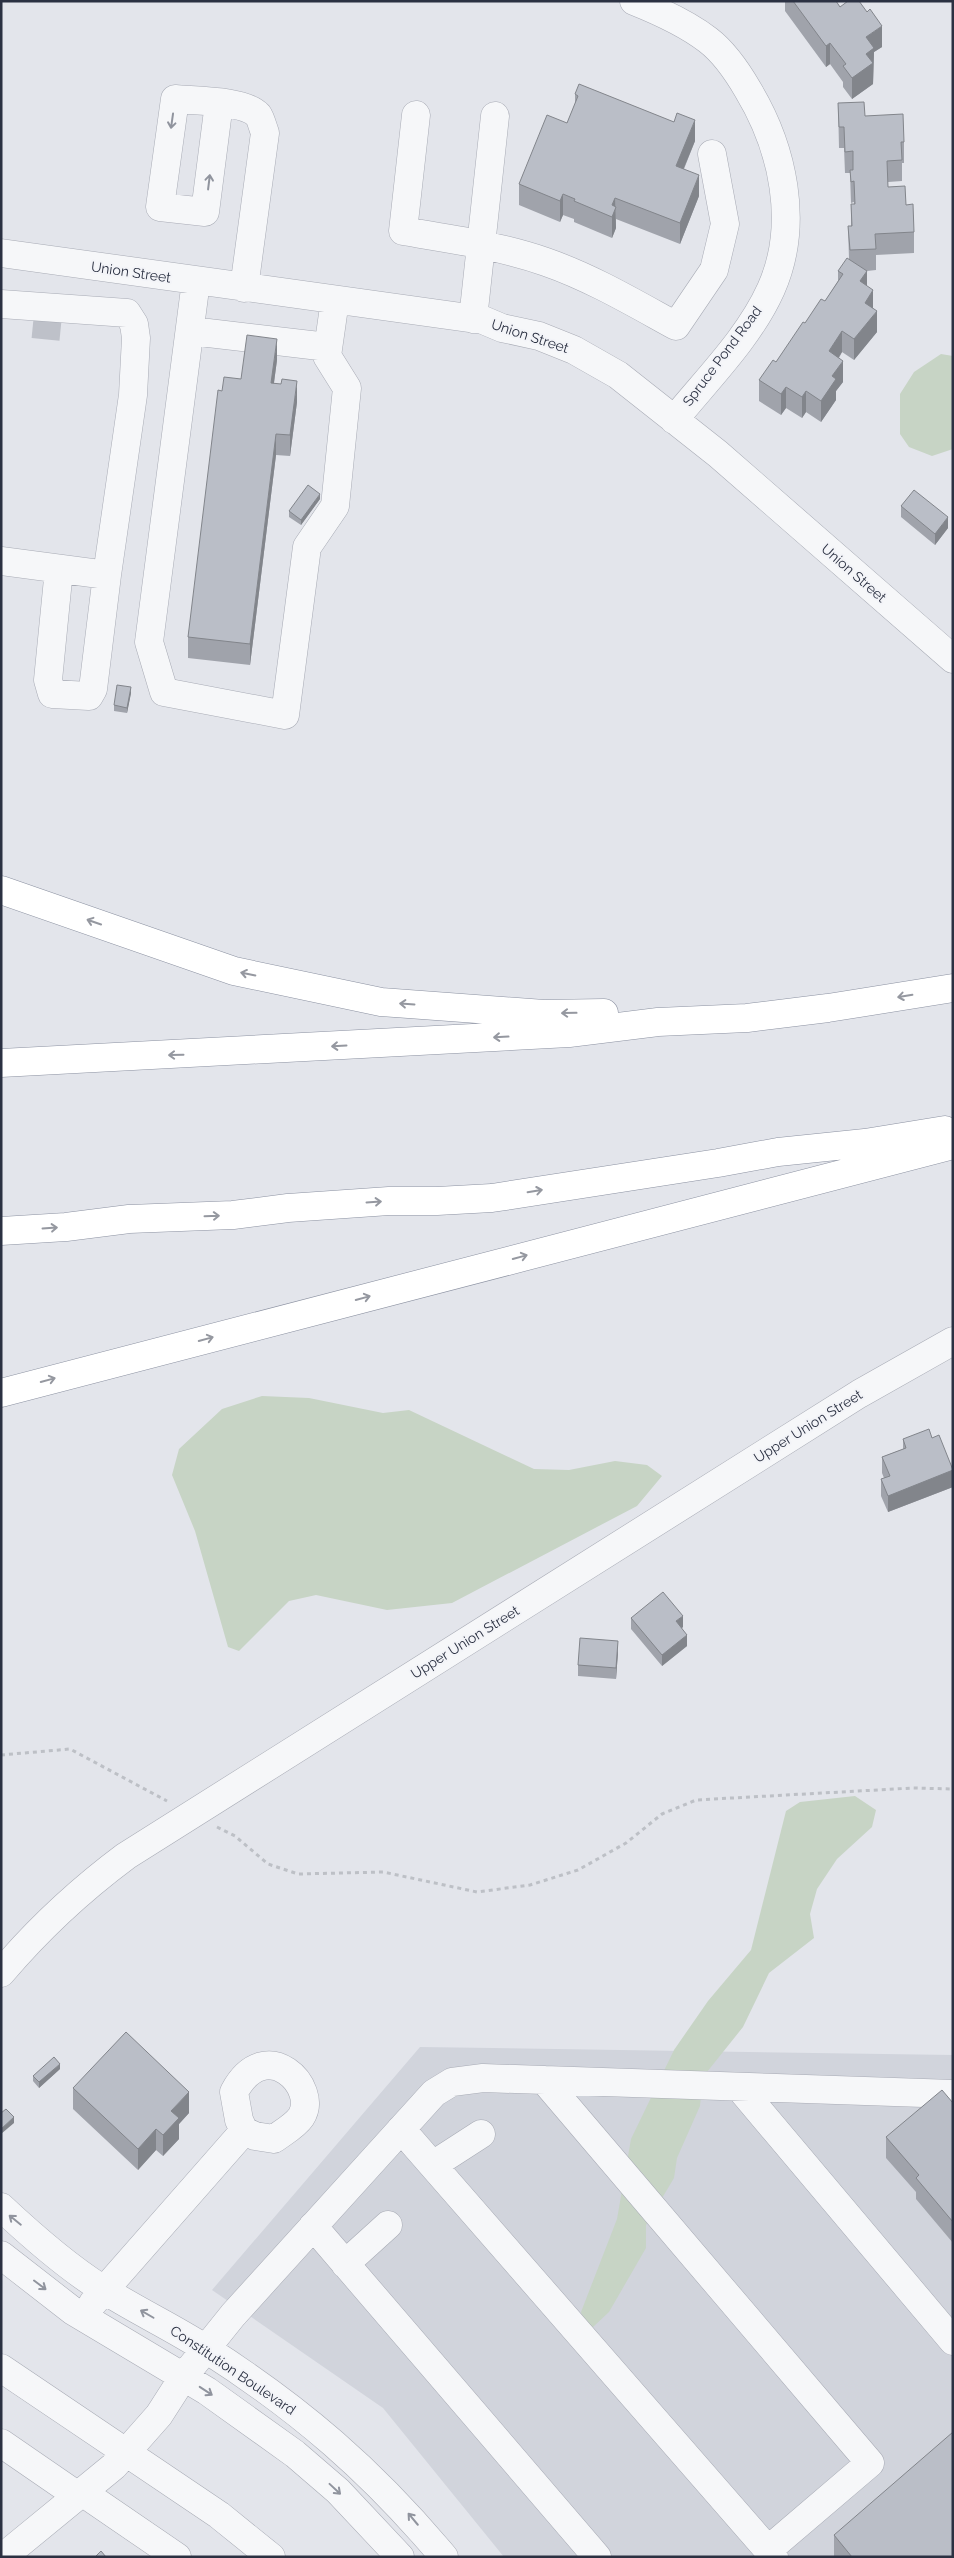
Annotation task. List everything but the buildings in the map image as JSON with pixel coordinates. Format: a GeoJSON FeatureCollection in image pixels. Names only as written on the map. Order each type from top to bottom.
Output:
{"type":"FeatureCollection","features":[{"type":"Feature","properties":{"kind":"highway"},"geometry":{"type":"LineString","coordinates":[[1,890],[234,971],[382,1002],[544,1014],[828,1008]]}},
{"type":"Feature","properties":{"kind":"highway"},"geometry":{"type":"LineString","coordinates":[[1,1063],[569,1033],[658,1022],[747,1018],[828,1008],[953,988]]}},
{"type":"Feature","properties":{"kind":"highway"},"geometry":{"type":"LineString","coordinates":[[1,1231],[66,1227],[129,1219],[233,1215],[288,1208],[371,1202],[492,1198],[778,1152],[864,1143],[953,1129]]}},
{"type":"Feature","properties":{"kind":"highway"},"geometry":{"type":"LineString","coordinates":[[1,1392],[953,1144]]}},
{"type":"Feature","properties":{"kind":"street","name":"Spruce Pond Road"},"geometry":{"type":"LineString","coordinates":[[634,1],[666,16],[708,40],[737,71],[772,137],[781,168],[785,204],[784,241],[771,289],[747,329],[674,420]]}},
{"type":"Feature","properties":{"kind":"street"},"geometry":{"type":"LineString","coordinates":[[219,103],[244,106],[258,115],[265,133],[244,288]]}},
{"type":"Feature","properties":{"kind":"street"},"geometry":{"type":"LineString","coordinates":[[416,115],[403,231],[481,244],[546,262],[610,289],[676,326],[714,270],[725,224],[712,154]]}},
{"type":"Feature","properties":{"kind":"street"},"geometry":{"type":"LineString","coordinates":[[473,319],[495,116]]}},
{"type":"Feature","properties":{"kind":"street","name":"Union Street"},"geometry":{"type":"LineString","coordinates":[[2,257],[196,281],[473,319],[539,336],[574,350],[618,375],[718,454],[953,659]]}},
{"type":"Feature","properties":{"kind":"street"},"geometry":{"type":"LineString","coordinates":[[196,281],[149,642],[164,692],[285,715],[307,547],[335,506],[347,388],[327,356],[335,300]]}},
{"type":"Feature","properties":{"kind":"street"},"geometry":{"type":"LineString","coordinates":[[6,305],[99,310],[127,314],[134,324],[136,338],[133,395],[93,689],[89,696],[52,694],[48,680],[59,569]]}},
{"type":"Feature","properties":{"kind":"street"},"geometry":{"type":"LineString","coordinates":[[6,305],[28,323],[33,324]]}},
{"type":"Feature","properties":{"kind":"street"},"geometry":{"type":"LineString","coordinates":[[73,328],[91,323],[99,310]]}},
{"type":"Feature","properties":{"kind":"street"},"geometry":{"type":"LineString","coordinates":[[191,331],[328,347]]}},
{"type":"Feature","properties":{"kind":"street"},"geometry":{"type":"LineString","coordinates":[[1,561],[107,575]]}},
{"type":"Feature","properties":{"kind":"street","name":"Upper Union Street"},"geometry":{"type":"LineString","coordinates":[[1,1973],[50,1918],[74,1896],[126,1856],[859,1394],[953,1341]]}},
{"type":"Feature","properties":{"kind":"street"},"geometry":{"type":"LineString","coordinates":[[3,2557],[114,2466],[159,2415],[184,2376],[206,2349],[313,2226],[434,2094],[452,2082],[483,2078],[953,2094]]}},
{"type":"Feature","properties":{"kind":"street"},"geometry":{"type":"LineString","coordinates":[[401,2129],[771,2553],[870,2463],[544,2080]]}},
{"type":"Feature","properties":{"kind":"street"},"geometry":{"type":"LineString","coordinates":[[739,2087],[953,2341]]}},
{"type":"Feature","properties":{"kind":"street"},"geometry":{"type":"LineString","coordinates":[[83,2316],[103,2290],[244,2130]]}},
{"type":"Feature","properties":{"kind":"street"},"geometry":{"type":"LineString","coordinates":[[432,2165],[481,2134]]}},
{"type":"Feature","properties":{"kind":"street","name":"Constitution Boulevard"},"geometry":{"type":"LineString","coordinates":[[1,2207],[66,2263],[103,2290],[206,2349],[280,2400],[335,2443],[406,2512],[444,2557]]}},
{"type":"Feature","properties":{"kind":"street"},"geometry":{"type":"LineString","coordinates":[[345,2264],[388,2224]]}},
{"type":"Feature","properties":{"kind":"street"},"geometry":{"type":"LineString","coordinates":[[313,2226],[597,2557]]}},
{"type":"Feature","properties":{"kind":"street"},"geometry":{"type":"LineString","coordinates":[[1,2255],[73,2311],[184,2376],[260,2428],[312,2468],[382,2535],[400,2557]]}},
{"type":"Feature","properties":{"kind":"street"},"geometry":{"type":"LineString","coordinates":[[1,2368],[218,2514],[271,2557]]}},
{"type":"Feature","properties":{"kind":"street"},"geometry":{"type":"LineString","coordinates":[[1,2443],[177,2557]]}},
{"type":"Feature","properties":{"kind":"path"},"geometry":{"type":"LineString","coordinates":[[1,1755],[70,1749],[235,1836],[268,1864],[298,1874],[383,1872],[478,1892],[530,1885],[578,1870],[626,1842],[662,1814],[696,1800],[913,1788],[953,1789]]}},
{"type":"Feature","properties":{"kind":"shaded area"},"geometry":{"type":"Polygon","coordinates":[[[420,2047],[953,2055],[953,2557],[504,2557],[383,2408],[212,2290],[420,2047]]]}},
{"type":"Feature","properties":{"kind":"green space"},"geometry":{"type":"Polygon","coordinates":[[[941,354],[953,356],[953,449],[932,456],[909,447],[900,434],[900,394],[914,372],[941,354]]]}},
{"type":"Feature","properties":{"kind":"green space"},"geometry":{"type":"Polygon","coordinates":[[[262,1396],[309,1398],[383,1413],[409,1410],[534,1469],[569,1470],[615,1461],[647,1465],[662,1476],[637,1506],[452,1603],[387,1610],[316,1595],[289,1601],[239,1651],[228,1647],[195,1531],[172,1475],[179,1449],[222,1409],[262,1396]]]}},
{"type":"Feature","properties":{"kind":"green space"},"geometry":{"type":"Polygon","coordinates":[[[855,1796],[876,1810],[872,1827],[837,1859],[817,1889],[810,1914],[814,1938],[769,1973],[743,2027],[703,2077],[700,2106],[677,2158],[674,2178],[646,2225],[646,2248],[609,2312],[592,2328],[583,2321],[581,2312],[617,2219],[631,2139],[674,2050],[708,2001],[751,1950],[786,1811],[800,1802],[855,1796]]]}},
{"type":"Feature","properties":{"kind":"tunnel"},"geometry":{"type":"LineString","coordinates":[[33,324],[73,328]]}}]}
